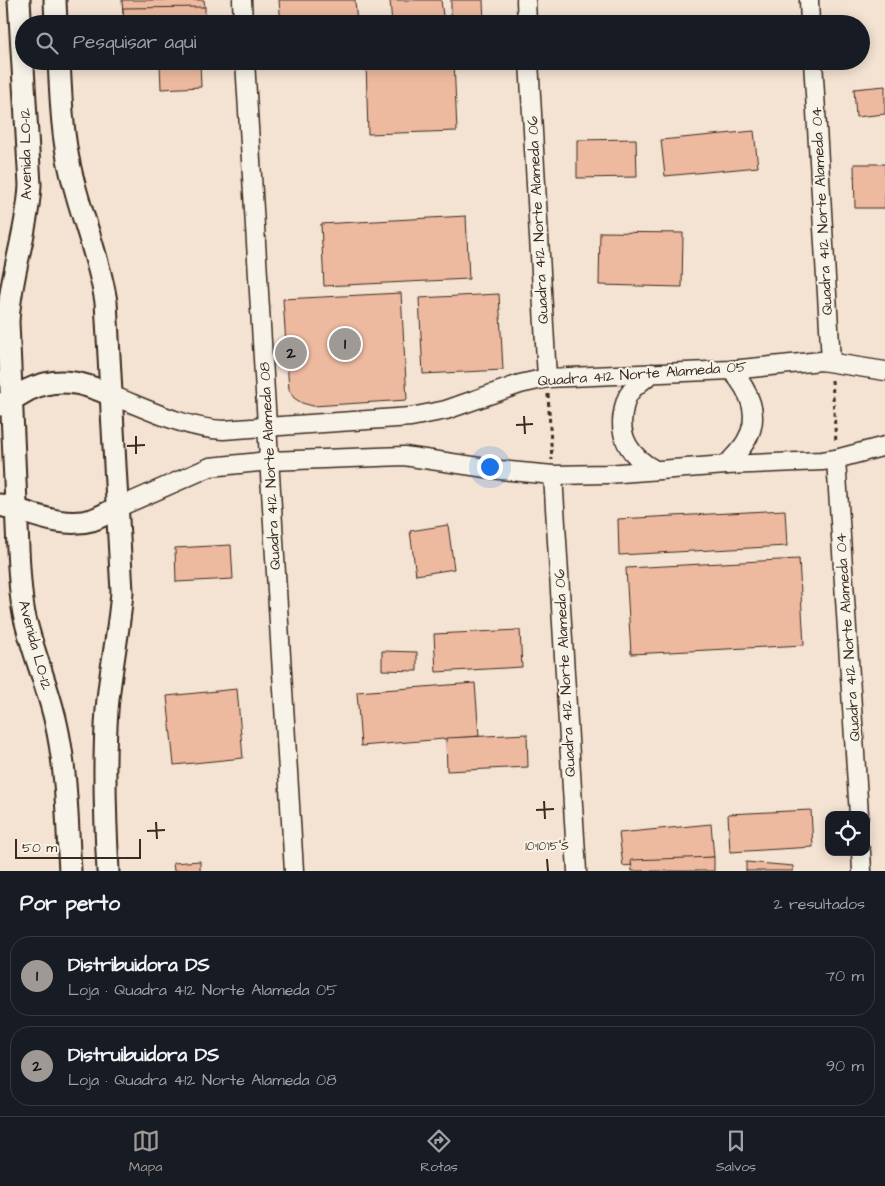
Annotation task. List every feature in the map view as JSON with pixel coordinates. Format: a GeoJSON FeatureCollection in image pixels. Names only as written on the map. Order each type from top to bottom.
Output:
{"type":"FeatureCollection","features":[{"type":"Feature","properties":{"kind":"street","name":"Avenida LO-12"},"geometry":{"type":"LineString","coordinates":[[19,0],[20,15]]}},
{"type":"Feature","properties":{"kind":"street"},"geometry":{"type":"LineString","coordinates":[[55,0],[56,15]]}},
{"type":"Feature","properties":{"kind":"street"},"geometry":{"type":"LineString","coordinates":[[242,0],[243,15]]}},
{"type":"Feature","properties":{"kind":"street"},"geometry":{"type":"LineString","coordinates":[[526,0],[527,15]]}},
{"type":"Feature","properties":{"kind":"street"},"geometry":{"type":"LineString","coordinates":[[809,0],[810,15]]}},
{"type":"Feature","properties":{"kind":"street","name":"Avenida LO-12"},"geometry":{"type":"LineString","coordinates":[[23,70],[30,185],[9,303],[5,403],[8,507],[24,615],[56,722],[64,765],[70,871]]}},
{"type":"Feature","properties":{"kind":"street"},"geometry":{"type":"LineString","coordinates":[[60,70],[68,160],[94,248],[105,296],[111,395],[122,592],[107,707],[105,745],[105,820],[108,871]]}},
{"type":"Feature","properties":{"kind":"street","name":"Quadra 412 Norte Alameda 08"},"geometry":{"type":"LineString","coordinates":[[246,70],[294,871]]}},
{"type":"Feature","properties":{"kind":"street","name":"Quadra 412 Norte Alameda 06"},"geometry":{"type":"LineString","coordinates":[[530,70],[547,378]]}},
{"type":"Feature","properties":{"kind":"street","name":"Quadra 412 Norte Alameda 04"},"geometry":{"type":"LineString","coordinates":[[813,70],[830,361]]}},
{"type":"Feature","properties":{"kind":"street","name":"Quadra 412 Norte Alameda 05"},"geometry":{"type":"LineString","coordinates":[[111,395],[186,424],[207,429],[223,430],[411,417],[446,410],[520,384],[547,378],[731,370],[830,361],[885,371]]}},
{"type":"Feature","properties":{"kind":"street"},"geometry":{"type":"LineString","coordinates":[[726,465],[747,439],[753,419],[748,392],[731,370]]}},
{"type":"Feature","properties":{"kind":"street"},"geometry":{"type":"LineString","coordinates":[[652,373],[627,397],[622,425],[624,439],[630,451],[639,460],[655,470]]}},
{"type":"Feature","properties":{"kind":"street"},"geometry":{"type":"LineString","coordinates":[[5,403],[29,390],[55,382],[82,383],[111,395]]}},
{"type":"Feature","properties":{"kind":"street"},"geometry":{"type":"LineString","coordinates":[[8,507],[58,522],[92,520],[210,467],[269,462],[404,456],[500,470],[553,475],[607,474],[836,459],[885,446]]}},
{"type":"Feature","properties":{"kind":"street","name":"Quadra 412 Norte Alameda 04"},"geometry":{"type":"LineString","coordinates":[[836,459],[859,811]]}},
{"type":"Feature","properties":{"kind":"street","name":"Quadra 412 Norte Alameda 06"},"geometry":{"type":"LineString","coordinates":[[553,475],[577,871]]}},
{"type":"Feature","properties":{"kind":"street"},"geometry":{"type":"LineString","coordinates":[[861,856],[862,871]]}},
{"type":"Feature","properties":{"kind":"path"},"geometry":{"type":"LineString","coordinates":[[830,361],[836,459]]}},
{"type":"Feature","properties":{"kind":"path"},"geometry":{"type":"LineString","coordinates":[[547,378],[553,475]]}},
{"type":"Feature","properties":{"kind":"building"},"geometry":{"type":"Polygon","coordinates":[[[122,0],[204,0],[205,7],[123,14],[122,0]]]}},
{"type":"Feature","properties":{"kind":"building"},"geometry":{"type":"Polygon","coordinates":[[[279,0],[355,0],[356,15],[280,15],[279,0]]]}},
{"type":"Feature","properties":{"kind":"building"},"geometry":{"type":"Polygon","coordinates":[[[390,0],[441,0],[443,15],[391,15],[390,0]]]}},
{"type":"Feature","properties":{"kind":"building"},"geometry":{"type":"Polygon","coordinates":[[[451,0],[483,0],[484,15],[451,15],[451,0]]]}},
{"type":"Feature","properties":{"kind":"building"},"geometry":{"type":"Polygon","coordinates":[[[205,7],[205,15],[123,15],[123,8],[205,7]]]}},
{"type":"Feature","properties":{"kind":"building"},"geometry":{"type":"Polygon","coordinates":[[[160,70],[200,70],[201,87],[161,89],[160,70]]]}},
{"type":"Feature","properties":{"kind":"building"},"geometry":{"type":"Polygon","coordinates":[[[366,70],[454,70],[457,131],[368,134],[366,70]]]}},
{"type":"Feature","properties":{"kind":"building"},"geometry":{"type":"Polygon","coordinates":[[[885,86],[885,114],[856,117],[854,89],[885,86]]]}},
{"type":"Feature","properties":{"kind":"building"},"geometry":{"type":"Polygon","coordinates":[[[754,131],[758,167],[665,176],[661,140],[754,131]]]}},
{"type":"Feature","properties":{"kind":"building"},"geometry":{"type":"Polygon","coordinates":[[[636,139],[637,177],[577,178],[577,140],[636,139]]]}},
{"type":"Feature","properties":{"kind":"building"},"geometry":{"type":"Polygon","coordinates":[[[854,164],[885,164],[885,208],[855,208],[854,164]]]}},
{"type":"Feature","properties":{"kind":"building"},"geometry":{"type":"Polygon","coordinates":[[[466,216],[469,279],[324,286],[321,224],[466,216]]]}},
{"type":"Feature","properties":{"kind":"building"},"geometry":{"type":"Polygon","coordinates":[[[600,232],[683,233],[682,287],[599,285],[600,232]]]}},
{"type":"Feature","properties":{"kind":"building"},"geometry":{"type":"Polygon","coordinates":[[[401,293],[407,400],[313,406],[302,403],[294,398],[289,390],[283,299],[401,293]]]}},
{"type":"Feature","properties":{"kind":"building"},"geometry":{"type":"Polygon","coordinates":[[[499,294],[503,370],[423,374],[419,298],[499,294]]]}},
{"type":"Feature","properties":{"kind":"building"},"geometry":{"type":"Polygon","coordinates":[[[785,510],[787,546],[619,555],[618,519],[785,510]]]}},
{"type":"Feature","properties":{"kind":"building"},"geometry":{"type":"Polygon","coordinates":[[[448,525],[454,569],[416,575],[410,531],[448,525]]]}},
{"type":"Feature","properties":{"kind":"building"},"geometry":{"type":"Polygon","coordinates":[[[231,545],[233,579],[176,582],[175,548],[231,545]]]}},
{"type":"Feature","properties":{"kind":"building"},"geometry":{"type":"Polygon","coordinates":[[[799,559],[804,645],[631,654],[626,568],[799,559]]]}},
{"type":"Feature","properties":{"kind":"building"},"geometry":{"type":"Polygon","coordinates":[[[520,630],[522,667],[436,672],[434,634],[520,630]]]}},
{"type":"Feature","properties":{"kind":"building"},"geometry":{"type":"Polygon","coordinates":[[[382,651],[417,652],[417,671],[382,670],[382,651]]]}},
{"type":"Feature","properties":{"kind":"building"},"geometry":{"type":"Polygon","coordinates":[[[475,683],[479,736],[361,746],[357,692],[475,683]]]}},
{"type":"Feature","properties":{"kind":"building"},"geometry":{"type":"Polygon","coordinates":[[[237,689],[243,758],[174,765],[167,696],[237,689]]]}},
{"type":"Feature","properties":{"kind":"building"},"geometry":{"type":"Polygon","coordinates":[[[527,734],[528,767],[447,771],[446,738],[527,734]]]}},
{"type":"Feature","properties":{"kind":"building"},"geometry":{"type":"Polygon","coordinates":[[[811,810],[813,847],[730,852],[728,814],[811,810]]]}},
{"type":"Feature","properties":{"kind":"building"},"geometry":{"type":"Polygon","coordinates":[[[711,824],[714,857],[623,866],[619,833],[711,824]]]}},
{"type":"Feature","properties":{"kind":"building"},"geometry":{"type":"Polygon","coordinates":[[[714,857],[714,871],[632,871],[631,860],[714,857]]]}},
{"type":"Feature","properties":{"kind":"building"},"geometry":{"type":"Polygon","coordinates":[[[200,861],[200,871],[174,871],[173,863],[200,861]]]}},
{"type":"Feature","properties":{"kind":"building"},"geometry":{"type":"Polygon","coordinates":[[[746,862],[793,866],[793,871],[746,871],[746,862]]]}},
{"type":"Feature","properties":{"kind":"place","name":"Distribuidora DS"},"geometry":{"type":"Point","coordinates":[345,344]}},
{"type":"Feature","properties":{"kind":"place","name":"Distruibuidora DS"},"geometry":{"type":"Point","coordinates":[291,353]}}]}
